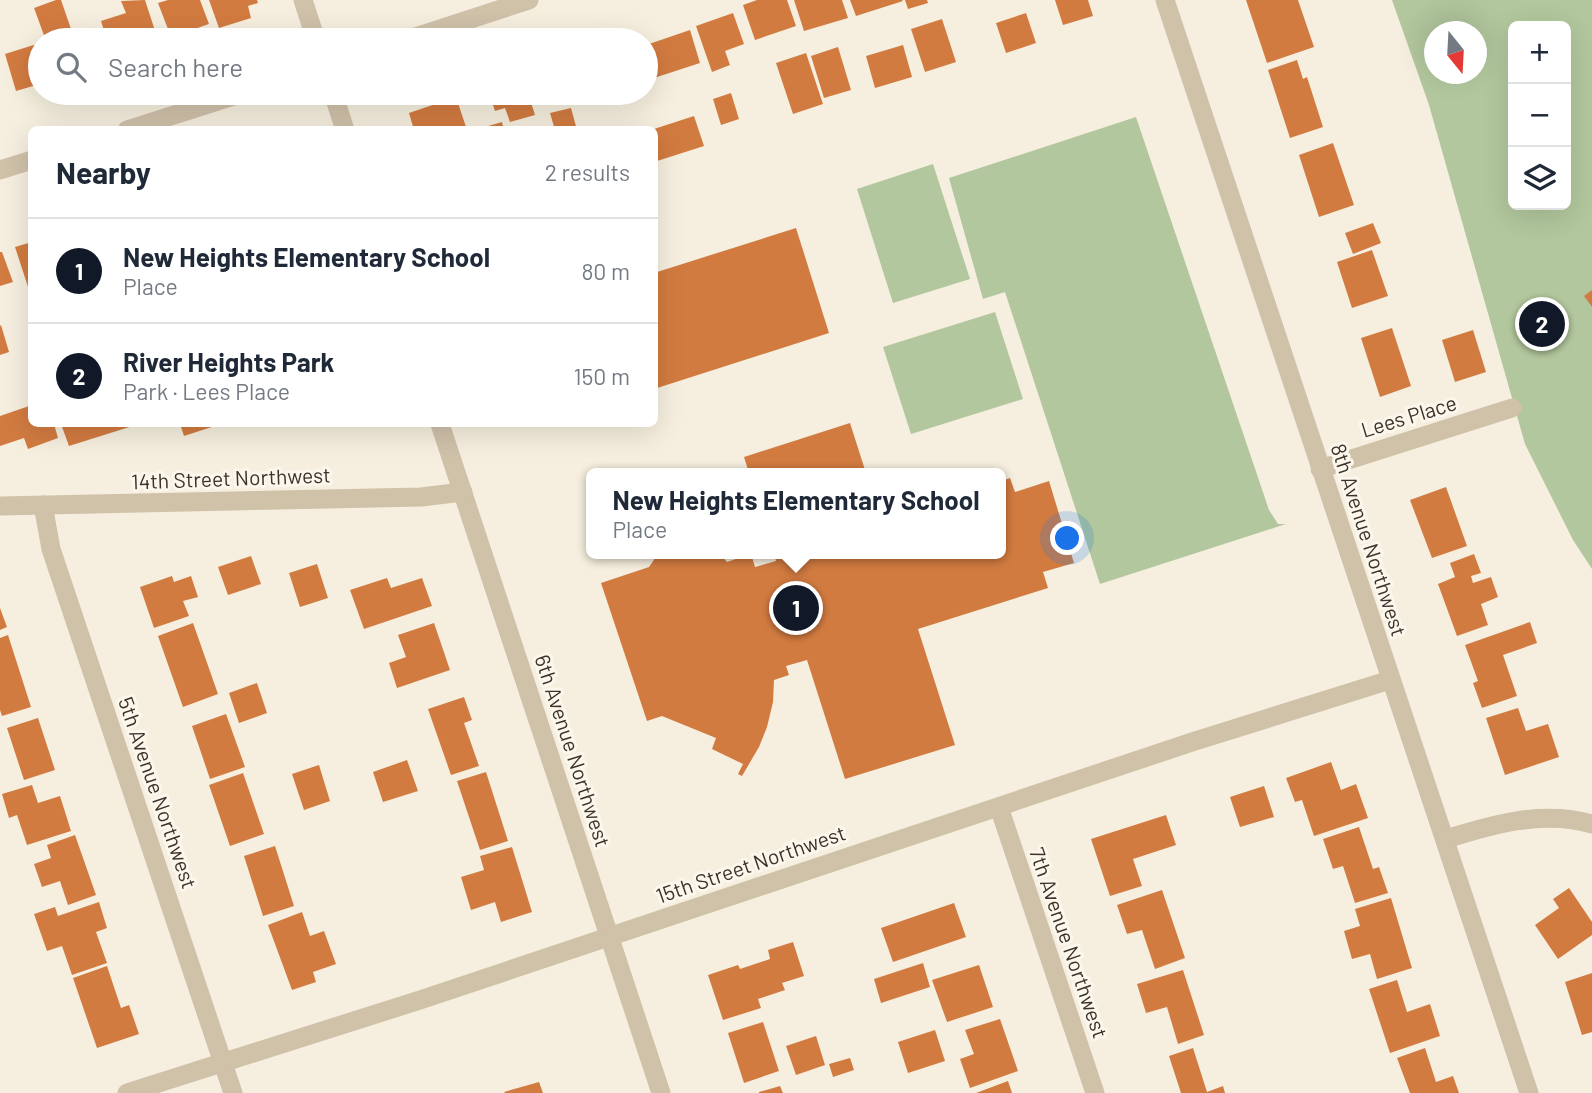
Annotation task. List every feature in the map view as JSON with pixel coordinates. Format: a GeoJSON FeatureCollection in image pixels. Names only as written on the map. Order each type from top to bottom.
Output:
{"type":"FeatureCollection","features":[{"type":"Feature","properties":{"kind":"street"},"geometry":{"type":"LineString","coordinates":[[303,0],[312,28]]}},
{"type":"Feature","properties":{"kind":"street"},"geometry":{"type":"LineString","coordinates":[[443,28],[529,0]]}},
{"type":"Feature","properties":{"kind":"street","name":"8th Avenue Northwest"},"geometry":{"type":"LineString","coordinates":[[1165,0],[1529,1093]]}},
{"type":"Feature","properties":{"kind":"street"},"geometry":{"type":"LineString","coordinates":[[140,126],[205,105]]}},
{"type":"Feature","properties":{"kind":"street"},"geometry":{"type":"LineString","coordinates":[[337,105],[344,126]]}},
{"type":"Feature","properties":{"kind":"street"},"geometry":{"type":"LineString","coordinates":[[0,170],[28,161]]}},
{"type":"Feature","properties":{"kind":"street","name":"Lees Place"},"geometry":{"type":"LineString","coordinates":[[1320,468],[1512,408]]}},
{"type":"Feature","properties":{"kind":"street","name":"6th Avenue Northwest"},"geometry":{"type":"LineString","coordinates":[[441,427],[661,1093]]}},
{"type":"Feature","properties":{"kind":"street","name":"14th Street Northwest"},"geometry":{"type":"LineString","coordinates":[[0,506],[394,498],[463,492]]}},
{"type":"Feature","properties":{"kind":"street","name":"5th Avenue Northwest"},"geometry":{"type":"LineString","coordinates":[[43,505],[51,549],[233,1093]]}},
{"type":"Feature","properties":{"kind":"street","name":"15th Street Northwest"},"geometry":{"type":"LineString","coordinates":[[127,1093],[609,937],[1205,738],[1390,680]]}},
{"type":"Feature","properties":{"kind":"street","name":"7th Avenue Northwest"},"geometry":{"type":"LineString","coordinates":[[999,807],[1095,1093]]}},
{"type":"Feature","properties":{"kind":"street"},"geometry":{"type":"LineString","coordinates":[[1446,839],[1503,822],[1536,818],[1558,817],[1592,824]]}},
{"type":"Feature","properties":{"kind":"green space"},"geometry":{"type":"Polygon","coordinates":[[[1392,0],[1592,0],[1592,569],[1573,540],[1525,444],[1429,105],[1392,0]]]}},
{"type":"Feature","properties":{"kind":"green space"},"geometry":{"type":"Polygon","coordinates":[[[1136,117],[1269,510],[1278,524],[1286,524],[1100,584],[1005,292],[983,299],[949,178],[1136,117]]]}},
{"type":"Feature","properties":{"kind":"green space"},"geometry":{"type":"Polygon","coordinates":[[[933,164],[970,279],[893,303],[857,189],[933,164]]]}},
{"type":"Feature","properties":{"kind":"green space"},"geometry":{"type":"Polygon","coordinates":[[[995,312],[1023,399],[911,434],[883,347],[995,312]]]}},
{"type":"Feature","properties":{"kind":"building"},"geometry":{"type":"Polygon","coordinates":[[[61,0],[71,28],[41,28],[34,8],[61,0]]]}},
{"type":"Feature","properties":{"kind":"building"},"geometry":{"type":"Polygon","coordinates":[[[145,0],[154,28],[103,28],[101,21],[126,13],[121,1],[145,0]]]}},
{"type":"Feature","properties":{"kind":"building"},"geometry":{"type":"Polygon","coordinates":[[[168,0],[200,0],[209,24],[197,28],[168,28],[158,3],[168,0]]]}},
{"type":"Feature","properties":{"kind":"building"},"geometry":{"type":"Polygon","coordinates":[[[209,0],[257,0],[258,3],[248,6],[251,18],[219,28],[209,0]]]}},
{"type":"Feature","properties":{"kind":"building"},"geometry":{"type":"Polygon","coordinates":[[[757,0],[787,0],[796,26],[755,40],[743,5],[757,0]]]}},
{"type":"Feature","properties":{"kind":"building"},"geometry":{"type":"Polygon","coordinates":[[[794,0],[842,0],[848,18],[804,31],[794,0]]]}},
{"type":"Feature","properties":{"kind":"building"},"geometry":{"type":"Polygon","coordinates":[[[850,0],[902,0],[903,1],[856,16],[850,0]]]}},
{"type":"Feature","properties":{"kind":"building"},"geometry":{"type":"Polygon","coordinates":[[[905,0],[927,0],[928,3],[908,9],[905,0]]]}},
{"type":"Feature","properties":{"kind":"building"},"geometry":{"type":"Polygon","coordinates":[[[1055,0],[1088,0],[1093,16],[1063,25],[1055,0]]]}},
{"type":"Feature","properties":{"kind":"building"},"geometry":{"type":"Polygon","coordinates":[[[1246,0],[1298,0],[1314,47],[1267,63],[1246,0]]]}},
{"type":"Feature","properties":{"kind":"building"},"geometry":{"type":"Polygon","coordinates":[[[733,13],[744,44],[725,51],[730,65],[712,72],[696,26],[733,13]]]}},
{"type":"Feature","properties":{"kind":"building"},"geometry":{"type":"Polygon","coordinates":[[[1026,13],[1036,43],[1006,53],[996,23],[1026,13]]]}},
{"type":"Feature","properties":{"kind":"building"},"geometry":{"type":"Polygon","coordinates":[[[942,19],[956,62],[925,72],[911,29],[942,19]]]}},
{"type":"Feature","properties":{"kind":"building"},"geometry":{"type":"Polygon","coordinates":[[[690,30],[700,63],[658,77],[658,41],[690,30]]]}},
{"type":"Feature","properties":{"kind":"building"},"geometry":{"type":"Polygon","coordinates":[[[903,45],[912,77],[875,88],[866,56],[903,45]]]}},
{"type":"Feature","properties":{"kind":"building"},"geometry":{"type":"Polygon","coordinates":[[[28,47],[28,88],[16,91],[5,54],[28,47]]]}},
{"type":"Feature","properties":{"kind":"building"},"geometry":{"type":"Polygon","coordinates":[[[838,47],[851,90],[824,98],[811,56],[838,47]]]}},
{"type":"Feature","properties":{"kind":"building"},"geometry":{"type":"Polygon","coordinates":[[[806,53],[823,104],[793,114],[776,63],[806,53]]]}},
{"type":"Feature","properties":{"kind":"building"},"geometry":{"type":"Polygon","coordinates":[[[1297,60],[1303,79],[1307,77],[1323,127],[1290,138],[1268,70],[1297,60]]]}},
{"type":"Feature","properties":{"kind":"building"},"geometry":{"type":"Polygon","coordinates":[[[731,93],[739,119],[721,125],[713,99],[731,93]]]}},
{"type":"Feature","properties":{"kind":"building"},"geometry":{"type":"Polygon","coordinates":[[[432,105],[459,105],[466,126],[413,126],[409,113],[432,105]]]}},
{"type":"Feature","properties":{"kind":"building"},"geometry":{"type":"Polygon","coordinates":[[[493,105],[532,105],[535,115],[510,122],[505,108],[495,111],[493,105]]]}},
{"type":"Feature","properties":{"kind":"building"},"geometry":{"type":"Polygon","coordinates":[[[571,108],[576,126],[554,126],[550,113],[571,108]]]}},
{"type":"Feature","properties":{"kind":"building"},"geometry":{"type":"Polygon","coordinates":[[[694,116],[704,146],[658,161],[658,128],[694,116]]]}},
{"type":"Feature","properties":{"kind":"building"},"geometry":{"type":"Polygon","coordinates":[[[1333,143],[1354,205],[1319,217],[1299,155],[1333,143]]]}},
{"type":"Feature","properties":{"kind":"building"},"geometry":{"type":"Polygon","coordinates":[[[1373,223],[1381,243],[1353,254],[1345,233],[1373,223]]]}},
{"type":"Feature","properties":{"kind":"building"},"geometry":{"type":"Polygon","coordinates":[[[796,228],[829,333],[658,388],[658,272],[796,228]]]}},
{"type":"Feature","properties":{"kind":"building"},"geometry":{"type":"Polygon","coordinates":[[[28,243],[28,287],[15,247],[28,243]]]}},
{"type":"Feature","properties":{"kind":"building"},"geometry":{"type":"Polygon","coordinates":[[[1372,250],[1388,296],[1352,308],[1337,262],[1372,250]]]}},
{"type":"Feature","properties":{"kind":"building"},"geometry":{"type":"Polygon","coordinates":[[[0,252],[13,282],[0,286],[0,252]]]}},
{"type":"Feature","properties":{"kind":"building"},"geometry":{"type":"Polygon","coordinates":[[[1592,290],[1592,307],[1584,296],[1592,290]]]}},
{"type":"Feature","properties":{"kind":"building"},"geometry":{"type":"Polygon","coordinates":[[[0,326],[9,352],[0,355],[0,326]]]}},
{"type":"Feature","properties":{"kind":"building"},"geometry":{"type":"Polygon","coordinates":[[[1392,328],[1411,386],[1380,397],[1361,338],[1392,328]]]}},
{"type":"Feature","properties":{"kind":"building"},"geometry":{"type":"Polygon","coordinates":[[[1473,330],[1486,372],[1455,382],[1442,340],[1473,330]]]}},
{"type":"Feature","properties":{"kind":"building"},"geometry":{"type":"Polygon","coordinates":[[[28,406],[28,427],[55,427],[58,438],[28,449],[24,438],[0,446],[0,416],[28,406]]]}},
{"type":"Feature","properties":{"kind":"building"},"geometry":{"type":"Polygon","coordinates":[[[850,423],[864,468],[747,468],[744,457],[850,423]]]}},
{"type":"Feature","properties":{"kind":"building"},"geometry":{"type":"Polygon","coordinates":[[[62,427],[129,427],[69,446],[62,427]]]}},
{"type":"Feature","properties":{"kind":"building"},"geometry":{"type":"Polygon","coordinates":[[[181,427],[212,427],[184,436],[181,427]]]}},
{"type":"Feature","properties":{"kind":"building"},"geometry":{"type":"Polygon","coordinates":[[[1010,478],[1015,492],[1049,481],[1074,563],[1043,572],[1048,588],[918,629],[955,745],[845,779],[807,660],[786,666],[789,675],[774,680],[773,702],[767,727],[742,776],[738,774],[743,764],[712,749],[716,738],[662,716],[647,721],[601,583],[649,567],[655,559],[724,559],[727,562],[753,559],[755,567],[775,559],[1006,559],[1006,479],[1010,478]]]}},
{"type":"Feature","properties":{"kind":"building"},"geometry":{"type":"Polygon","coordinates":[[[1446,487],[1467,546],[1432,558],[1410,500],[1446,487]]]}},
{"type":"Feature","properties":{"kind":"building"},"geometry":{"type":"Polygon","coordinates":[[[1474,554],[1481,573],[1471,576],[1473,583],[1491,577],[1498,597],[1481,604],[1488,625],[1457,636],[1438,584],[1455,577],[1450,563],[1474,554]]]}},
{"type":"Feature","properties":{"kind":"building"},"geometry":{"type":"Polygon","coordinates":[[[251,556],[261,584],[228,595],[218,567],[251,556]]]}},
{"type":"Feature","properties":{"kind":"building"},"geometry":{"type":"Polygon","coordinates":[[[317,564],[328,598],[300,607],[289,573],[317,564]]]}},
{"type":"Feature","properties":{"kind":"building"},"geometry":{"type":"Polygon","coordinates":[[[172,576],[174,582],[191,576],[198,597],[183,601],[189,616],[154,628],[140,587],[172,576]]]}},
{"type":"Feature","properties":{"kind":"building"},"geometry":{"type":"Polygon","coordinates":[[[387,578],[391,588],[422,578],[432,606],[364,629],[350,590],[387,578]]]}},
{"type":"Feature","properties":{"kind":"building"},"geometry":{"type":"Polygon","coordinates":[[[0,608],[7,627],[0,630],[0,608]]]}},
{"type":"Feature","properties":{"kind":"building"},"geometry":{"type":"Polygon","coordinates":[[[1530,622],[1537,643],[1503,655],[1517,696],[1482,708],[1473,683],[1478,681],[1465,645],[1530,622]]]}},
{"type":"Feature","properties":{"kind":"building"},"geometry":{"type":"Polygon","coordinates":[[[193,623],[218,694],[183,707],[158,636],[193,623]]]}},
{"type":"Feature","properties":{"kind":"building"},"geometry":{"type":"Polygon","coordinates":[[[434,623],[450,670],[397,688],[389,663],[406,657],[398,635],[434,623]]]}},
{"type":"Feature","properties":{"kind":"building"},"geometry":{"type":"Polygon","coordinates":[[[8,635],[31,707],[2,716],[0,638],[8,635]]]}},
{"type":"Feature","properties":{"kind":"building"},"geometry":{"type":"Polygon","coordinates":[[[257,683],[267,713],[239,723],[229,693],[257,683]]]}},
{"type":"Feature","properties":{"kind":"building"},"geometry":{"type":"Polygon","coordinates":[[[464,697],[472,720],[464,723],[479,766],[451,775],[428,709],[464,697]]]}},
{"type":"Feature","properties":{"kind":"building"},"geometry":{"type":"Polygon","coordinates":[[[1518,708],[1526,731],[1548,724],[1559,757],[1505,775],[1486,718],[1518,708]]]}},
{"type":"Feature","properties":{"kind":"building"},"geometry":{"type":"Polygon","coordinates":[[[226,714],[245,767],[210,779],[192,726],[226,714]]]}},
{"type":"Feature","properties":{"kind":"building"},"geometry":{"type":"Polygon","coordinates":[[[38,718],[55,770],[24,780],[7,728],[38,718]]]}},
{"type":"Feature","properties":{"kind":"building"},"geometry":{"type":"Polygon","coordinates":[[[407,760],[418,791],[383,802],[373,772],[407,760]]]}},
{"type":"Feature","properties":{"kind":"building"},"geometry":{"type":"Polygon","coordinates":[[[1331,762],[1341,790],[1356,784],[1368,818],[1314,836],[1302,800],[1295,802],[1286,778],[1331,762]]]}},
{"type":"Feature","properties":{"kind":"building"},"geometry":{"type":"Polygon","coordinates":[[[319,765],[330,801],[304,810],[292,774],[319,765]]]}},
{"type":"Feature","properties":{"kind":"building"},"geometry":{"type":"Polygon","coordinates":[[[486,772],[508,841],[480,850],[457,781],[486,772]]]}},
{"type":"Feature","properties":{"kind":"building"},"geometry":{"type":"Polygon","coordinates":[[[243,773],[264,834],[230,846],[209,785],[243,773]]]}},
{"type":"Feature","properties":{"kind":"building"},"geometry":{"type":"Polygon","coordinates":[[[32,785],[38,803],[60,796],[71,831],[27,845],[17,815],[9,818],[2,794],[32,785]]]}},
{"type":"Feature","properties":{"kind":"building"},"geometry":{"type":"Polygon","coordinates":[[[1264,786],[1274,817],[1240,827],[1230,797],[1264,786]]]}},
{"type":"Feature","properties":{"kind":"building"},"geometry":{"type":"Polygon","coordinates":[[[1166,815],[1176,845],[1133,859],[1142,886],[1110,896],[1091,839],[1166,815]]]}},
{"type":"Feature","properties":{"kind":"building"},"geometry":{"type":"Polygon","coordinates":[[[1359,827],[1373,869],[1379,867],[1388,893],[1355,903],[1343,866],[1333,869],[1323,839],[1359,827]]]}},
{"type":"Feature","properties":{"kind":"building"},"geometry":{"type":"Polygon","coordinates":[[[75,835],[96,895],[68,905],[60,881],[42,887],[34,864],[51,858],[47,845],[75,835]]]}},
{"type":"Feature","properties":{"kind":"building"},"geometry":{"type":"Polygon","coordinates":[[[275,846],[294,906],[263,916],[244,856],[275,846]]]}},
{"type":"Feature","properties":{"kind":"building"},"geometry":{"type":"Polygon","coordinates":[[[512,847],[532,912],[501,922],[495,902],[471,910],[461,877],[484,870],[480,856],[512,847]]]}},
{"type":"Feature","properties":{"kind":"building"},"geometry":{"type":"Polygon","coordinates":[[[1569,888],[1592,922],[1592,935],[1558,959],[1535,925],[1559,908],[1553,899],[1569,888]]]}},
{"type":"Feature","properties":{"kind":"building"},"geometry":{"type":"Polygon","coordinates":[[[1162,890],[1185,958],[1155,969],[1142,930],[1127,934],[1117,905],[1162,890]]]}},
{"type":"Feature","properties":{"kind":"building"},"geometry":{"type":"Polygon","coordinates":[[[1391,898],[1412,968],[1377,979],[1370,954],[1352,959],[1344,931],[1360,926],[1355,909],[1391,898]]]}},
{"type":"Feature","properties":{"kind":"building"},"geometry":{"type":"Polygon","coordinates":[[[99,902],[107,928],[96,932],[107,963],[72,975],[62,946],[47,951],[34,914],[55,907],[58,916],[99,902]]]}},
{"type":"Feature","properties":{"kind":"building"},"geometry":{"type":"Polygon","coordinates":[[[954,903],[966,937],[893,962],[881,928],[954,903]]]}},
{"type":"Feature","properties":{"kind":"building"},"geometry":{"type":"Polygon","coordinates":[[[302,912],[310,936],[324,931],[336,964],[313,972],[316,982],[292,990],[268,925],[302,912]]]}},
{"type":"Feature","properties":{"kind":"building"},"geometry":{"type":"Polygon","coordinates":[[[793,942],[804,976],[782,983],[785,990],[758,999],[761,1008],[723,1020],[708,975],[738,965],[740,969],[770,959],[768,950],[793,942]]]}},
{"type":"Feature","properties":{"kind":"building"},"geometry":{"type":"Polygon","coordinates":[[[923,963],[930,987],[881,1003],[874,979],[923,963]]]}},
{"type":"Feature","properties":{"kind":"building"},"geometry":{"type":"Polygon","coordinates":[[[979,965],[993,1007],[947,1022],[932,980],[979,965]]]}},
{"type":"Feature","properties":{"kind":"building"},"geometry":{"type":"Polygon","coordinates":[[[107,966],[121,1008],[129,1005],[139,1034],[97,1048],[73,978],[107,966]]]}},
{"type":"Feature","properties":{"kind":"building"},"geometry":{"type":"Polygon","coordinates":[[[1183,970],[1204,1035],[1178,1044],[1167,1007],[1146,1013],[1137,984],[1183,970]]]}},
{"type":"Feature","properties":{"kind":"building"},"geometry":{"type":"Polygon","coordinates":[[[1592,973],[1592,1032],[1582,1035],[1565,982],[1592,973]]]}},
{"type":"Feature","properties":{"kind":"building"},"geometry":{"type":"Polygon","coordinates":[[[1397,980],[1407,1012],[1430,1004],[1440,1036],[1390,1053],[1369,989],[1397,980]]]}},
{"type":"Feature","properties":{"kind":"building"},"geometry":{"type":"Polygon","coordinates":[[[1000,1019],[1018,1071],[970,1088],[960,1059],[974,1054],[965,1030],[1000,1019]]]}},
{"type":"Feature","properties":{"kind":"building"},"geometry":{"type":"Polygon","coordinates":[[[763,1022],[779,1071],[744,1083],[728,1033],[763,1022]]]}},
{"type":"Feature","properties":{"kind":"building"},"geometry":{"type":"Polygon","coordinates":[[[935,1030],[945,1061],[908,1073],[898,1042],[935,1030]]]}},
{"type":"Feature","properties":{"kind":"building"},"geometry":{"type":"Polygon","coordinates":[[[816,1036],[825,1065],[796,1075],[786,1046],[816,1036]]]}},
{"type":"Feature","properties":{"kind":"building"},"geometry":{"type":"Polygon","coordinates":[[[1193,1048],[1207,1092],[1223,1086],[1225,1093],[1181,1093],[1169,1056],[1193,1048]]]}},
{"type":"Feature","properties":{"kind":"building"},"geometry":{"type":"Polygon","coordinates":[[[1425,1048],[1436,1082],[1453,1076],[1459,1093],[1410,1093],[1397,1058],[1425,1048]]]}},
{"type":"Feature","properties":{"kind":"building"},"geometry":{"type":"Polygon","coordinates":[[[850,1058],[854,1070],[833,1077],[829,1064],[850,1058]]]}},
{"type":"Feature","properties":{"kind":"building"},"geometry":{"type":"Polygon","coordinates":[[[1008,1081],[1012,1093],[976,1093],[1008,1081]]]}},
{"type":"Feature","properties":{"kind":"building"},"geometry":{"type":"Polygon","coordinates":[[[539,1082],[543,1093],[504,1092],[539,1082]]]}},
{"type":"Feature","properties":{"kind":"building"},"geometry":{"type":"Polygon","coordinates":[[[780,1086],[783,1093],[759,1093],[759,1092],[780,1086]]]}},
{"type":"Feature","properties":{"kind":"place","name":"River Heights Park"},"geometry":{"type":"Point","coordinates":[1542,324]}},
{"type":"Feature","properties":{"kind":"place","name":"New Heights Elementary School"},"geometry":{"type":"Point","coordinates":[796,608]}}]}
